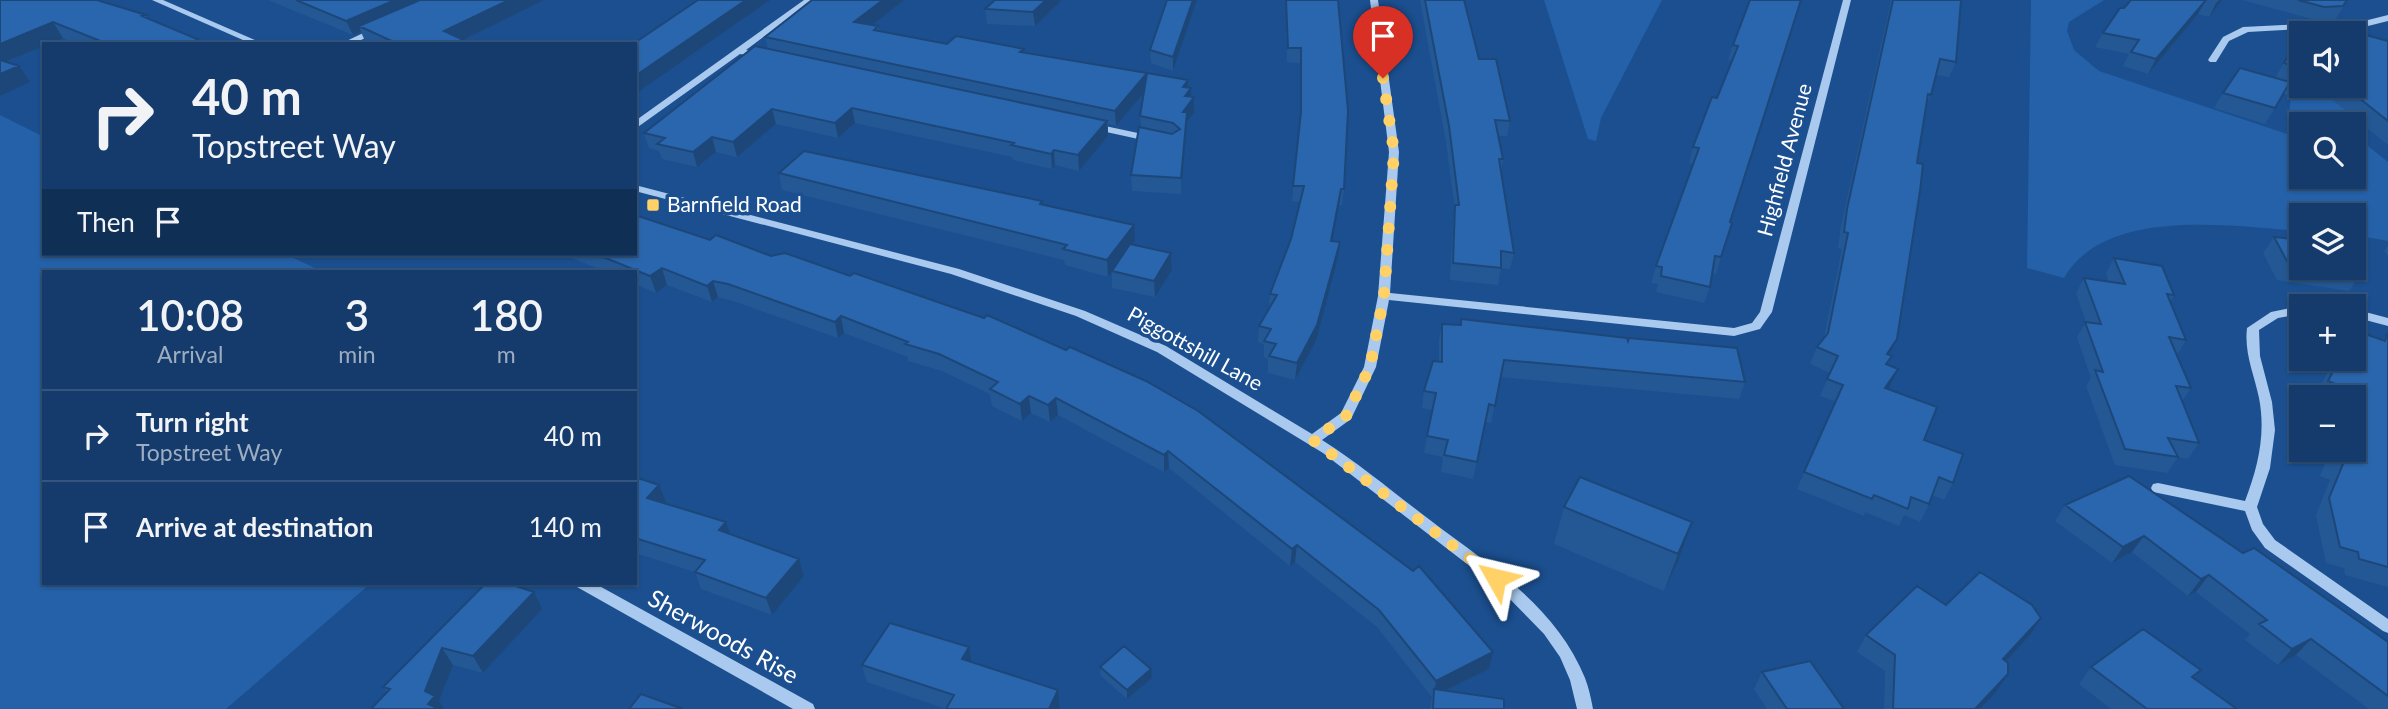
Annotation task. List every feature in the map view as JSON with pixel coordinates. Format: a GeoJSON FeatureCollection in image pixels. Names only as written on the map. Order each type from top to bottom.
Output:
{"type":"FeatureCollection","features":[{"type":"Feature","properties":{"kind":"street"},"geometry":{"type":"LineString","coordinates":[[156,0],[255,42]]}},
{"type":"Feature","properties":{"kind":"street"},"geometry":{"type":"LineString","coordinates":[[637,125],[808,0]]}},
{"type":"Feature","properties":{"kind":"street"},"geometry":{"type":"LineString","coordinates":[[1313,440],[1346,416],[1370,367],[1384,296],[1394,152],[1374,0]]}},
{"type":"Feature","properties":{"kind":"street","name":"Highfield Avenue"},"geometry":{"type":"LineString","coordinates":[[1384,296],[1734,332],[1756,326],[1766,312],[1847,0]]}},
{"type":"Feature","properties":{"kind":"street"},"geometry":{"type":"LineString","coordinates":[[2366,24],[2388,18]]}},
{"type":"Feature","properties":{"kind":"street"},"geometry":{"type":"LineString","coordinates":[[349,42],[390,24]]}},
{"type":"Feature","properties":{"kind":"street"},"geometry":{"type":"LineString","coordinates":[[2213,60],[2226,40],[2246,29],[2289,27]]}},
{"type":"Feature","properties":{"kind":"street"},"geometry":{"type":"LineString","coordinates":[[738,51],[779,60]]}},
{"type":"Feature","properties":{"kind":"street"},"geometry":{"type":"LineString","coordinates":[[1078,123],[1160,141]]}},
{"type":"Feature","properties":{"kind":"street","name":"Piggottshill Lane"},"geometry":{"type":"LineString","coordinates":[[637,189],[731,215],[909,258],[1059,306],[1144,340],[1313,440],[1496,578],[1531,608],[1563,651],[1573,669],[1585,709]]}},
{"type":"Feature","properties":{"kind":"street"},"geometry":{"type":"LineString","coordinates":[[2289,312],[2275,315],[2253,328],[2250,345],[2266,401],[2269,428],[2267,462],[2250,507],[2257,526],[2270,544],[2388,627]]}},
{"type":"Feature","properties":{"kind":"street"},"geometry":{"type":"LineString","coordinates":[[2366,316],[2388,322]]}},
{"type":"Feature","properties":{"kind":"street"},"geometry":{"type":"LineString","coordinates":[[2158,488],[2250,507]]}},
{"type":"Feature","properties":{"kind":"street","name":"Sherwoods Rise"},"geometry":{"type":"LineString","coordinates":[[586,585],[807,709]]}},
{"type":"Feature","properties":{"kind":"shaded area"},"geometry":{"type":"Polygon","coordinates":[[[1544,0],[1662,0],[1601,118],[1596,141],[1588,139],[1544,0]]]}},
{"type":"Feature","properties":{"kind":"shaded area"},"geometry":{"type":"Polygon","coordinates":[[[2031,0],[2104,0],[2069,22],[2067,31],[2074,50],[2099,71],[2287,134],[2289,115],[2289,189],[2366,189],[2366,143],[2388,162],[2388,241],[2366,237],[2366,203],[2289,203],[2289,230],[2206,225],[2139,230],[2108,240],[2083,255],[2064,278],[2027,268],[2031,0]]]}},
{"type":"Feature","properties":{"kind":"shaded area"},"geometry":{"type":"Polygon","coordinates":[[[2257,73],[2289,82],[2289,95],[2250,80],[2257,73]]]}},
{"type":"Feature","properties":{"kind":"shaded area"},"geometry":{"type":"Polygon","coordinates":[[[2291,98],[2334,98],[2360,112],[2289,112],[2291,98]]]}},
{"type":"Feature","properties":{"kind":"shaded area"},"geometry":{"type":"Polygon","coordinates":[[[0,115],[42,136],[42,256],[289,256],[319,270],[42,270],[42,585],[369,585],[226,709],[0,709],[0,115]]]}},
{"type":"Feature","properties":{"kind":"building"},"geometry":{"type":"Polygon","coordinates":[[[0,0],[97,0],[146,15],[142,16],[197,39],[190,42],[103,42],[53,22],[0,44],[0,0]]]}},
{"type":"Feature","properties":{"kind":"building"},"geometry":{"type":"Polygon","coordinates":[[[296,0],[395,0],[346,21],[296,0]]]}},
{"type":"Feature","properties":{"kind":"building"},"geometry":{"type":"Polygon","coordinates":[[[420,0],[509,0],[444,31],[468,42],[394,42],[359,26],[420,0]]]}},
{"type":"Feature","properties":{"kind":"building"},"geometry":{"type":"Polygon","coordinates":[[[698,0],[746,0],[637,75],[636,42],[698,0]]]}},
{"type":"Feature","properties":{"kind":"building"},"geometry":{"type":"Polygon","coordinates":[[[812,0],[883,0],[854,22],[878,26],[874,30],[947,44],[956,36],[1024,49],[1020,52],[1147,73],[1115,111],[765,37],[812,0]]]}},
{"type":"Feature","properties":{"kind":"building"},"geometry":{"type":"Polygon","coordinates":[[[995,0],[1046,0],[1033,12],[985,9],[995,0]]]}},
{"type":"Feature","properties":{"kind":"building"},"geometry":{"type":"Polygon","coordinates":[[[1167,0],[1193,0],[1173,57],[1150,50],[1167,0]]]}},
{"type":"Feature","properties":{"kind":"building"},"geometry":{"type":"Polygon","coordinates":[[[1286,0],[1338,0],[1348,111],[1344,189],[1341,189],[1331,241],[1340,242],[1317,325],[1297,363],[1269,356],[1276,344],[1264,341],[1271,329],[1259,326],[1277,295],[1270,294],[1291,239],[1304,186],[1293,186],[1301,112],[1301,48],[1288,48],[1286,0]]]}},
{"type":"Feature","properties":{"kind":"building"},"geometry":{"type":"Polygon","coordinates":[[[1425,0],[1464,0],[1479,59],[1496,59],[1510,121],[1495,120],[1503,159],[1499,159],[1514,253],[1501,251],[1501,268],[1453,263],[1455,205],[1459,205],[1449,126],[1425,0]]]}},
{"type":"Feature","properties":{"kind":"building"},"geometry":{"type":"Polygon","coordinates":[[[1750,0],[1801,0],[1730,222],[1732,223],[1721,257],[1715,256],[1710,287],[1661,276],[1662,267],[1656,266],[1699,148],[1693,147],[1712,97],[1717,98],[1738,46],[1733,45],[1750,0]]]}},
{"type":"Feature","properties":{"kind":"building"},"geometry":{"type":"Polygon","coordinates":[[[1893,0],[1961,0],[1956,62],[1940,59],[1931,95],[1928,94],[1917,163],[1923,164],[1920,191],[1897,339],[1887,354],[1892,356],[1886,364],[1898,369],[1885,388],[1937,407],[1924,440],[1963,454],[1953,483],[1939,477],[1929,504],[1911,497],[1908,509],[1874,495],[1872,499],[1804,472],[1843,385],[1827,379],[1838,356],[1817,347],[1828,333],[1848,233],[1844,232],[1847,209],[1893,0]]]}},
{"type":"Feature","properties":{"kind":"building"},"geometry":{"type":"Polygon","coordinates":[[[2131,0],[2206,0],[2156,59],[2131,52],[2139,40],[2103,33],[2120,8],[2124,8],[2131,0]]]}},
{"type":"Feature","properties":{"kind":"building"},"geometry":{"type":"Polygon","coordinates":[[[2298,0],[2347,0],[2343,6],[2324,7],[2298,0]]]}},
{"type":"Feature","properties":{"kind":"building"},"geometry":{"type":"Polygon","coordinates":[[[2366,35],[2388,41],[2388,121],[2359,98],[2366,98],[2366,35]]]}},
{"type":"Feature","properties":{"kind":"building"},"geometry":{"type":"Polygon","coordinates":[[[755,46],[1107,121],[1078,155],[1054,150],[1051,154],[1011,145],[1014,143],[852,108],[835,123],[772,109],[733,142],[712,137],[693,152],[657,144],[665,138],[644,133],[755,46]]]}},
{"type":"Feature","properties":{"kind":"building"},"geometry":{"type":"Polygon","coordinates":[[[0,60],[19,66],[0,74],[0,60]]]}},
{"type":"Feature","properties":{"kind":"building"},"geometry":{"type":"Polygon","coordinates":[[[2240,68],[2289,82],[2275,108],[2223,93],[2240,68]]]}},
{"type":"Feature","properties":{"kind":"building"},"geometry":{"type":"Polygon","coordinates":[[[1147,73],[1188,80],[1183,87],[1191,88],[1185,96],[1194,97],[1183,112],[1187,112],[1181,178],[1131,175],[1139,127],[1172,134],[1180,129],[1173,123],[1140,116],[1147,73]]]}},
{"type":"Feature","properties":{"kind":"building"},"geometry":{"type":"Polygon","coordinates":[[[804,151],[1042,201],[1040,204],[1134,225],[1107,260],[1063,249],[1067,245],[779,173],[804,151]]]}},
{"type":"Feature","properties":{"kind":"building"},"geometry":{"type":"Polygon","coordinates":[[[637,216],[710,240],[716,235],[771,256],[785,253],[850,276],[854,273],[984,318],[987,315],[1066,350],[1070,347],[1146,381],[1198,411],[1413,571],[1419,566],[1493,652],[1436,681],[1379,610],[1297,545],[1292,549],[1168,451],[1164,455],[1056,398],[1048,405],[1029,396],[1020,404],[990,389],[998,382],[939,354],[905,344],[908,342],[841,316],[835,322],[728,284],[713,281],[707,286],[662,268],[650,276],[601,256],[637,256],[637,216]]]}},
{"type":"Feature","properties":{"kind":"building"},"geometry":{"type":"Polygon","coordinates":[[[2274,237],[2289,239],[2288,263],[2274,237]]]}},
{"type":"Feature","properties":{"kind":"building"},"geometry":{"type":"Polygon","coordinates":[[[1130,244],[1171,253],[1154,281],[1112,271],[1130,244]]]}},
{"type":"Feature","properties":{"kind":"building"},"geometry":{"type":"Polygon","coordinates":[[[2114,258],[2162,266],[2174,295],[2167,294],[2186,340],[2169,337],[2191,388],[2176,386],[2199,443],[2168,438],[2178,457],[2125,449],[2095,370],[2103,372],[2085,322],[2101,324],[2084,278],[2125,284],[2114,258]]]}},
{"type":"Feature","properties":{"kind":"building"},"geometry":{"type":"Polygon","coordinates":[[[1461,319],[1627,338],[1628,341],[1629,338],[1737,348],[1745,382],[1504,360],[1495,406],[1489,404],[1477,462],[1444,455],[1448,440],[1427,436],[1436,393],[1424,391],[1433,361],[1442,362],[1442,324],[1461,325],[1461,319]]]}},
{"type":"Feature","properties":{"kind":"building"},"geometry":{"type":"Polygon","coordinates":[[[2366,334],[2385,341],[2388,334],[2388,567],[2359,559],[2358,552],[2340,547],[2329,498],[2343,464],[2339,462],[2366,462],[2366,385],[2338,385],[2328,381],[2333,371],[2366,371],[2366,334]]]}},
{"type":"Feature","properties":{"kind":"building"},"geometry":{"type":"Polygon","coordinates":[[[2129,476],[2243,553],[2254,548],[2388,642],[2388,696],[2311,639],[2292,649],[2259,624],[2267,620],[2209,575],[2201,579],[2144,536],[2123,547],[2065,505],[2129,476]]]}},
{"type":"Feature","properties":{"kind":"building"},"geometry":{"type":"Polygon","coordinates":[[[1580,477],[1692,522],[1678,554],[1564,507],[1580,477]]]}},
{"type":"Feature","properties":{"kind":"building"},"geometry":{"type":"Polygon","coordinates":[[[637,478],[659,485],[647,498],[726,522],[719,530],[799,559],[766,598],[695,572],[705,560],[637,539],[637,478]]]}},
{"type":"Feature","properties":{"kind":"building"},"geometry":{"type":"Polygon","coordinates":[[[1980,572],[2032,605],[2041,618],[2003,659],[2008,663],[2008,674],[1975,709],[1893,709],[1895,655],[1866,635],[1917,586],[1946,605],[1980,572]]]}},
{"type":"Feature","properties":{"kind":"building"},"geometry":{"type":"Polygon","coordinates":[[[484,585],[513,585],[534,592],[473,656],[442,648],[425,691],[435,696],[428,704],[435,707],[432,709],[371,709],[390,689],[383,687],[484,585]]]}},
{"type":"Feature","properties":{"kind":"building"},"geometry":{"type":"Polygon","coordinates":[[[890,623],[969,647],[962,659],[1058,690],[1049,709],[946,709],[954,695],[862,665],[890,623]]]}},
{"type":"Feature","properties":{"kind":"building"},"geometry":{"type":"Polygon","coordinates":[[[2143,629],[2201,670],[2192,677],[2237,709],[2147,709],[2091,667],[2143,629]]]}},
{"type":"Feature","properties":{"kind":"building"},"geometry":{"type":"Polygon","coordinates":[[[1124,646],[1151,669],[1127,690],[1100,667],[1124,646]]]}},
{"type":"Feature","properties":{"kind":"building"},"geometry":{"type":"Polygon","coordinates":[[[1810,661],[1844,709],[1787,709],[1762,672],[1810,661]]]}},
{"type":"Feature","properties":{"kind":"building"},"geometry":{"type":"Polygon","coordinates":[[[1434,689],[1504,699],[1504,709],[1433,709],[1434,689]]]}},
{"type":"Feature","properties":{"kind":"building"},"geometry":{"type":"Polygon","coordinates":[[[641,694],[683,709],[629,709],[641,694]]]}},
{"type":"Feature","properties":{"kind":"place","name":"Barnfield Road"},"geometry":{"type":"Point","coordinates":[653,205]}},
{"type":"Feature","properties":{"kind":"route"},"geometry":{"type":"LineString","coordinates":[[1383,78],[1394,152],[1384,296],[1370,367],[1346,416],[1313,440],[1496,578]]}}]}
